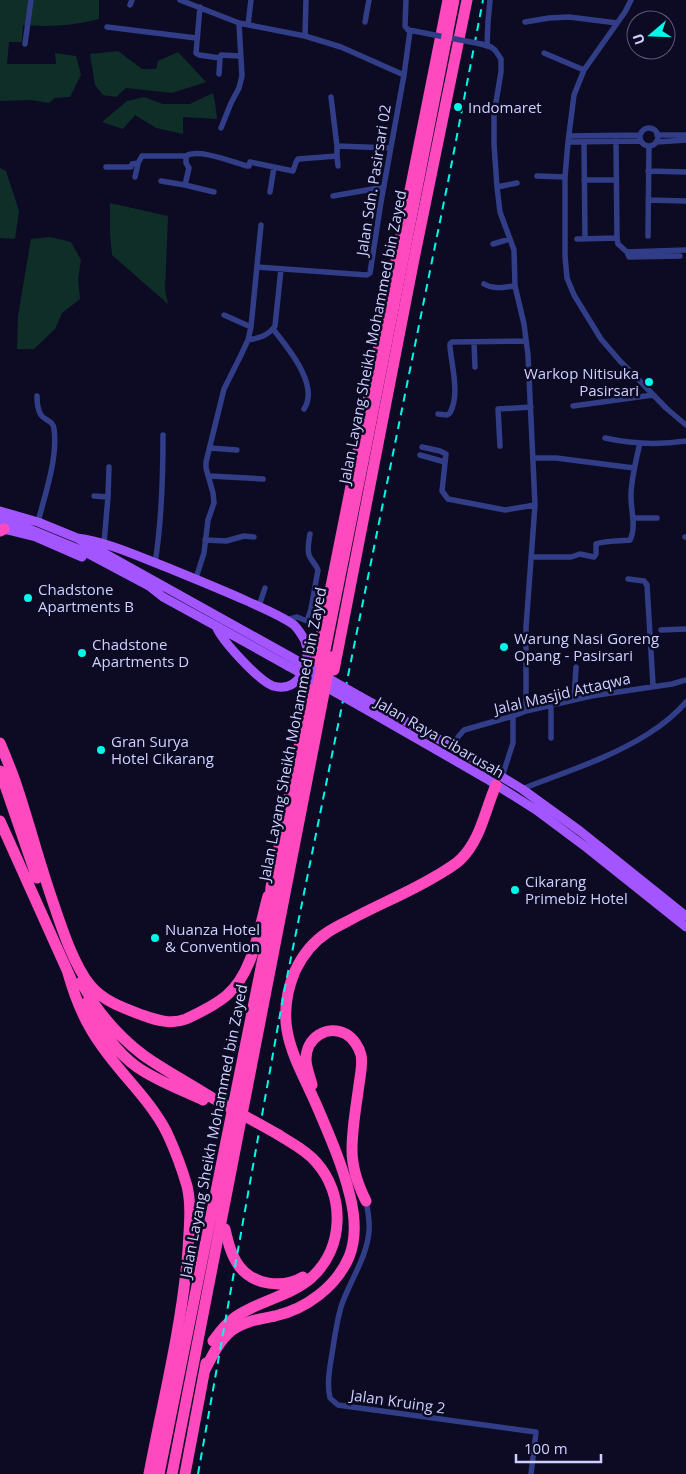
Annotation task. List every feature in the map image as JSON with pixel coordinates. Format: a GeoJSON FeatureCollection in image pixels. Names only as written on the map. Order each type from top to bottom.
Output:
{"type":"FeatureCollection","features":[{"type":"Feature","properties":{"kind":"highway"},"geometry":{"type":"LineString","coordinates":[[0,743],[19,792],[60,924],[73,954],[90,985],[98,993],[120,1006],[147,1017],[171,1023],[185,1019],[225,997],[236,986],[250,958],[271,887],[448,0]]}},
{"type":"Feature","properties":{"kind":"highway","name":"Jalan Layang Sheikh Mohammed bin Zayed"},"geometry":{"type":"LineString","coordinates":[[159,1474],[454,0]]}},
{"type":"Feature","properties":{"kind":"highway","name":"Jalan Layang Sheikh Mohammed bin Zayed"},"geometry":{"type":"LineString","coordinates":[[172,1474],[459,0]]}},
{"type":"Feature","properties":{"kind":"highway"},"geometry":{"type":"LineString","coordinates":[[178,1474],[224,1229],[412,269],[467,0]]}},
{"type":"Feature","properties":{"kind":"highway"},"geometry":{"type":"LineString","coordinates":[[0,771],[36,876],[70,960],[88,996],[116,1030],[143,1055],[207,1098],[307,1153],[328,1178],[337,1205],[338,1222],[334,1241],[326,1260],[311,1278],[285,1294],[247,1310],[223,1328],[213,1341],[209,1350],[186,1474]]}},
{"type":"Feature","properties":{"kind":"highway"},"geometry":{"type":"LineString","coordinates":[[205,1370],[217,1347],[231,1332],[251,1321],[288,1312],[309,1302],[326,1288],[348,1258],[355,1237],[353,1207],[345,1175],[319,1111],[296,1063],[287,1032],[286,1011],[290,985],[296,969],[313,945],[327,932],[455,864],[467,852],[477,836],[489,801],[499,781]]}},
{"type":"Feature","properties":{"kind":"highway"},"geometry":{"type":"LineString","coordinates":[[0,821],[68,974],[75,997],[89,1027],[106,1052],[149,1104],[166,1132],[187,1187],[190,1222],[186,1270],[179,1321],[148,1474]]}},
{"type":"Feature","properties":{"kind":"highway"},"geometry":{"type":"LineString","coordinates":[[159,1474],[270,909],[271,887]]}},
{"type":"Feature","properties":{"kind":"highway"},"geometry":{"type":"LineString","coordinates":[[68,974],[110,1041],[136,1067],[207,1098]]}},
{"type":"Feature","properties":{"kind":"highway"},"geometry":{"type":"LineString","coordinates":[[319,1111],[307,1067],[307,1050],[312,1040],[318,1035],[331,1030],[339,1031],[349,1036],[360,1053],[361,1066],[352,1152],[355,1173],[366,1200]]}},
{"type":"Feature","properties":{"kind":"highway"},"geometry":{"type":"LineString","coordinates":[[224,1229],[230,1249],[240,1267],[258,1280],[279,1284],[295,1281],[310,1272],[322,1255],[328,1244],[332,1219],[327,1190],[318,1173],[306,1160],[277,1137]]}},
{"type":"Feature","properties":{"kind":"main road","name":"Jalan Raya Cibarusah"},"geometry":{"type":"LineString","coordinates":[[1,520],[38,522],[76,538],[167,593],[216,626],[288,666],[360,701],[392,712],[453,747],[499,781]]}},
{"type":"Feature","properties":{"kind":"main road","name":"Jalan Raya Cibarusah"},"geometry":{"type":"LineString","coordinates":[[1,520],[66,543],[289,656],[360,701],[499,781],[580,831],[686,916]]}},
{"type":"Feature","properties":{"kind":"main road","name":"Jalan Raya Cibarusah"},"geometry":{"type":"LineString","coordinates":[[1,520],[140,587],[167,593]]}},
{"type":"Feature","properties":{"kind":"main road"},"geometry":{"type":"LineString","coordinates":[[76,538],[104,544],[196,578],[286,620],[295,627],[305,641],[307,651],[305,667],[300,678],[293,683],[274,686],[260,677],[242,660],[218,633],[216,626]]}},
{"type":"Feature","properties":{"kind":"main road","name":"Jalan Raya Cibarusah"},"geometry":{"type":"LineString","coordinates":[[519,794],[536,810],[686,927]]}},
{"type":"Feature","properties":{"kind":"street"},"geometry":{"type":"LineString","coordinates":[[25,44],[31,0]]}},
{"type":"Feature","properties":{"kind":"street"},"geometry":{"type":"LineString","coordinates":[[180,0],[239,23],[305,36],[341,47],[404,75]]}},
{"type":"Feature","properties":{"kind":"street"},"geometry":{"type":"LineString","coordinates":[[248,24],[251,0]]}},
{"type":"Feature","properties":{"kind":"street"},"geometry":{"type":"LineString","coordinates":[[305,36],[306,0]]}},
{"type":"Feature","properties":{"kind":"street"},"geometry":{"type":"LineString","coordinates":[[365,22],[369,0]]}},
{"type":"Feature","properties":{"kind":"street","name":"Jalan Sdn. Pasirsari 02"},"geometry":{"type":"LineString","coordinates":[[281,269],[369,275],[371,272],[390,148],[412,31],[407,29],[404,24],[406,0]]}},
{"type":"Feature","properties":{"kind":"street"},"geometry":{"type":"LineString","coordinates":[[484,45],[490,0]]}},
{"type":"Feature","properties":{"kind":"street"},"geometry":{"type":"LineString","coordinates":[[631,0],[625,12],[584,70],[574,95],[565,177],[565,256],[568,278],[574,295],[601,339],[653,395],[686,425]]}},
{"type":"Feature","properties":{"kind":"street"},"geometry":{"type":"LineString","coordinates":[[200,7],[195,51],[197,54],[220,58]]}},
{"type":"Feature","properties":{"kind":"street"},"geometry":{"type":"LineString","coordinates":[[525,22],[569,17],[617,23]]}},
{"type":"Feature","properties":{"kind":"street"},"geometry":{"type":"LineString","coordinates":[[221,128],[231,102],[241,84],[239,23]]}},
{"type":"Feature","properties":{"kind":"street"},"geometry":{"type":"LineString","coordinates":[[107,27],[196,38]]}},
{"type":"Feature","properties":{"kind":"street"},"geometry":{"type":"LineString","coordinates":[[412,31],[491,47],[498,54],[501,63],[494,114],[497,186],[500,212],[514,250],[516,286],[526,341],[534,458],[535,505],[526,627],[526,711]]}},
{"type":"Feature","properties":{"kind":"street"},"geometry":{"type":"LineString","coordinates":[[544,53],[584,70]]}},
{"type":"Feature","properties":{"kind":"street"},"geometry":{"type":"LineString","coordinates":[[219,74],[221,55],[240,56]]}},
{"type":"Feature","properties":{"kind":"street"},"geometry":{"type":"LineString","coordinates":[[331,97],[338,166]]}},
{"type":"Feature","properties":{"kind":"street"},"geometry":{"type":"LineString","coordinates":[[640,138],[643,130],[648,128],[655,131],[658,135],[686,135]]}},
{"type":"Feature","properties":{"kind":"street"},"geometry":{"type":"LineString","coordinates":[[656,142],[658,135]]}},
{"type":"Feature","properties":{"kind":"street"},"geometry":{"type":"LineString","coordinates":[[568,139],[640,138]]}},
{"type":"Feature","properties":{"kind":"street"},"geometry":{"type":"LineString","coordinates":[[568,139],[584,142],[640,138]]}},
{"type":"Feature","properties":{"kind":"street"},"geometry":{"type":"LineString","coordinates":[[640,138],[644,145],[649,146],[656,142],[686,140]]}},
{"type":"Feature","properties":{"kind":"street"},"geometry":{"type":"LineString","coordinates":[[616,141],[618,244],[627,252],[629,258],[680,256]]}},
{"type":"Feature","properties":{"kind":"street"},"geometry":{"type":"LineString","coordinates":[[584,142],[585,238]]}},
{"type":"Feature","properties":{"kind":"street"},"geometry":{"type":"LineString","coordinates":[[337,146],[390,148]]}},
{"type":"Feature","properties":{"kind":"street"},"geometry":{"type":"LineString","coordinates":[[648,236],[649,146]]}},
{"type":"Feature","properties":{"kind":"street"},"geometry":{"type":"LineString","coordinates":[[135,177],[142,156],[186,156],[198,153],[247,166],[249,166],[250,162],[293,171],[298,158],[337,156]]}},
{"type":"Feature","properties":{"kind":"street"},"geometry":{"type":"LineString","coordinates":[[185,185],[189,169],[186,163],[186,156]]}},
{"type":"Feature","properties":{"kind":"street"},"geometry":{"type":"LineString","coordinates":[[106,167],[131,167],[132,164],[138,164]]}},
{"type":"Feature","properties":{"kind":"street"},"geometry":{"type":"LineString","coordinates":[[270,192],[274,167]]}},
{"type":"Feature","properties":{"kind":"street"},"geometry":{"type":"LineString","coordinates":[[648,171],[686,172]]}},
{"type":"Feature","properties":{"kind":"street"},"geometry":{"type":"LineString","coordinates":[[537,176],[565,177]]}},
{"type":"Feature","properties":{"kind":"street"},"geometry":{"type":"LineString","coordinates":[[584,180],[616,180]]}},
{"type":"Feature","properties":{"kind":"street"},"geometry":{"type":"LineString","coordinates":[[161,181],[214,192]]}},
{"type":"Feature","properties":{"kind":"street"},"geometry":{"type":"LineString","coordinates":[[497,186],[518,183]]}},
{"type":"Feature","properties":{"kind":"street"},"geometry":{"type":"LineString","coordinates":[[333,196],[384,187]]}},
{"type":"Feature","properties":{"kind":"street"},"geometry":{"type":"LineString","coordinates":[[375,189],[381,202]]}},
{"type":"Feature","properties":{"kind":"street"},"geometry":{"type":"LineString","coordinates":[[648,200],[686,201]]}},
{"type":"Feature","properties":{"kind":"street"},"geometry":{"type":"LineString","coordinates":[[196,578],[204,553],[208,520],[214,503],[206,462],[224,388],[248,340],[261,225]]}},
{"type":"Feature","properties":{"kind":"street"},"geometry":{"type":"LineString","coordinates":[[576,239],[617,238]]}},
{"type":"Feature","properties":{"kind":"street"},"geometry":{"type":"LineString","coordinates":[[493,244],[510,239]]}},
{"type":"Feature","properties":{"kind":"street"},"geometry":{"type":"LineString","coordinates":[[627,252],[686,250]]}},
{"type":"Feature","properties":{"kind":"street"},"geometry":{"type":"LineString","coordinates":[[248,340],[264,336],[273,329],[275,324],[281,269],[257,267]]}},
{"type":"Feature","properties":{"kind":"street"},"geometry":{"type":"LineString","coordinates":[[484,284],[491,288],[516,286]]}},
{"type":"Feature","properties":{"kind":"street"},"geometry":{"type":"LineString","coordinates":[[224,315],[250,327]]}},
{"type":"Feature","properties":{"kind":"street"},"geometry":{"type":"LineString","coordinates":[[273,329],[294,354],[305,378],[308,397],[304,409]]}},
{"type":"Feature","properties":{"kind":"street"},"geometry":{"type":"LineString","coordinates":[[438,414],[447,415],[450,413],[454,403],[450,344],[454,341],[526,341]]}},
{"type":"Feature","properties":{"kind":"street"},"geometry":{"type":"LineString","coordinates":[[474,342],[475,367]]}},
{"type":"Feature","properties":{"kind":"street"},"geometry":{"type":"LineString","coordinates":[[573,406],[653,395]]}},
{"type":"Feature","properties":{"kind":"street"},"geometry":{"type":"LineString","coordinates":[[37,396],[40,414],[52,423],[54,427],[54,446],[38,522]]}},
{"type":"Feature","properties":{"kind":"street"},"geometry":{"type":"LineString","coordinates":[[500,446],[498,409],[531,407]]}},
{"type":"Feature","properties":{"kind":"street"},"geometry":{"type":"LineString","coordinates":[[155,563],[160,535],[163,434]]}},
{"type":"Feature","properties":{"kind":"street"},"geometry":{"type":"LineString","coordinates":[[604,438],[640,443],[686,441]]}},
{"type":"Feature","properties":{"kind":"street"},"geometry":{"type":"LineString","coordinates":[[532,557],[571,557],[580,554],[594,557],[596,554],[596,544],[599,542],[630,540],[632,536],[632,518],[630,496],[640,443]]}},
{"type":"Feature","properties":{"kind":"street"},"geometry":{"type":"LineString","coordinates":[[422,447],[446,454],[442,491],[448,500],[505,510],[535,505]]}},
{"type":"Feature","properties":{"kind":"street"},"geometry":{"type":"LineString","coordinates":[[210,448],[237,450]]}},
{"type":"Feature","properties":{"kind":"street"},"geometry":{"type":"LineString","coordinates":[[420,456],[445,462]]}},
{"type":"Feature","properties":{"kind":"street"},"geometry":{"type":"LineString","coordinates":[[534,458],[556,458],[634,468]]}},
{"type":"Feature","properties":{"kind":"street"},"geometry":{"type":"LineString","coordinates":[[104,544],[109,467]]}},
{"type":"Feature","properties":{"kind":"street"},"geometry":{"type":"LineString","coordinates":[[208,476],[263,479]]}},
{"type":"Feature","properties":{"kind":"street"},"geometry":{"type":"LineString","coordinates":[[94,496],[108,497]]}},
{"type":"Feature","properties":{"kind":"street"},"geometry":{"type":"LineString","coordinates":[[632,518],[657,518]]}},
{"type":"Feature","properties":{"kind":"street"},"geometry":{"type":"LineString","coordinates":[[286,620],[297,617],[307,621],[311,609],[318,570],[308,552],[310,534]]}},
{"type":"Feature","properties":{"kind":"street"},"geometry":{"type":"LineString","coordinates":[[205,540],[226,541],[244,536],[254,537]]}},
{"type":"Feature","properties":{"kind":"street"},"geometry":{"type":"LineString","coordinates":[[628,579],[644,581],[647,585],[653,685]]}},
{"type":"Feature","properties":{"kind":"street"},"geometry":{"type":"LineString","coordinates":[[259,606],[264,588]]}},
{"type":"Feature","properties":{"kind":"street"},"geometry":{"type":"LineString","coordinates":[[661,630],[686,629]]}},
{"type":"Feature","properties":{"kind":"street"},"geometry":{"type":"LineString","coordinates":[[574,700],[576,667]]}},
{"type":"Feature","properties":{"kind":"street","name":"Jalal Masjid Attaqwa"},"geometry":{"type":"LineString","coordinates":[[453,747],[464,730],[526,711],[574,700],[686,680]]}},
{"type":"Feature","properties":{"kind":"street"},"geometry":{"type":"LineString","coordinates":[[519,794],[602,759],[622,748],[664,723],[680,710],[686,702]]}},
{"type":"Feature","properties":{"kind":"street"},"geometry":{"type":"LineString","coordinates":[[551,706],[551,738]]}},
{"type":"Feature","properties":{"kind":"street"},"geometry":{"type":"LineString","coordinates":[[499,781],[513,743],[513,716]]}},
{"type":"Feature","properties":{"kind":"street","name":"Jalan Kruing 2"},"geometry":{"type":"LineString","coordinates":[[366,1200],[369,1215],[368,1237],[364,1254],[346,1294],[337,1321],[328,1385],[330,1398],[338,1405],[536,1432],[531,1474]]}},
{"type":"Feature","properties":{"kind":"green space"},"geometry":{"type":"Polygon","coordinates":[[[0,0],[99,0],[99,19],[61,25],[23,25],[22,42],[9,42],[7,64],[56,64],[55,53],[76,56],[81,75],[70,97],[55,98],[49,103],[30,100],[0,101],[0,0]]]}},
{"type":"Feature","properties":{"kind":"green space"},"geometry":{"type":"Polygon","coordinates":[[[118,51],[142,69],[156,69],[158,61],[178,52],[206,82],[172,93],[126,88],[116,97],[103,95],[95,85],[90,54],[118,51]]]}},
{"type":"Feature","properties":{"kind":"green space"},"geometry":{"type":"Polygon","coordinates":[[[213,93],[217,119],[183,117],[183,134],[156,128],[135,115],[123,129],[102,122],[127,101],[144,97],[163,104],[190,104],[213,93]]]}},
{"type":"Feature","properties":{"kind":"green space"},"geometry":{"type":"Polygon","coordinates":[[[0,168],[6,171],[19,211],[15,239],[0,238],[0,168]]]}},
{"type":"Feature","properties":{"kind":"green space"},"geometry":{"type":"Polygon","coordinates":[[[110,203],[168,216],[165,290],[168,304],[112,255],[110,203]]]}},
{"type":"Feature","properties":{"kind":"green space"},"geometry":{"type":"Polygon","coordinates":[[[50,237],[71,242],[81,260],[78,280],[80,299],[62,313],[55,329],[34,349],[17,349],[18,316],[31,239],[50,237]]]}},
{"type":"Feature","properties":{"kind":"railway"},"geometry":{"type":"LineString","coordinates":[[198,1474],[284,992],[483,0]]}},
{"type":"Feature","properties":{"kind":"place","name":"Indomaret"},"geometry":{"type":"Point","coordinates":[458,107]}},
{"type":"Feature","properties":{"kind":"place","name":"Warkop Nitisuka Pasirsari"},"geometry":{"type":"Point","coordinates":[649,382]}},
{"type":"Feature","properties":{"kind":"place","name":"Chadstone Apartments B"},"geometry":{"type":"Point","coordinates":[28,598]}},
{"type":"Feature","properties":{"kind":"place","name":"Warung Nasi Goreng Opang - Pasirsari"},"geometry":{"type":"Point","coordinates":[504,647]}},
{"type":"Feature","properties":{"kind":"place","name":"Chadstone Apartments D"},"geometry":{"type":"Point","coordinates":[82,653]}},
{"type":"Feature","properties":{"kind":"place","name":"Gran Surya Hotel Cikarang"},"geometry":{"type":"Point","coordinates":[101,750]}},
{"type":"Feature","properties":{"kind":"place","name":"Cikarang Primebiz Hotel"},"geometry":{"type":"Point","coordinates":[515,890]}},
{"type":"Feature","properties":{"kind":"place","name":"Nuanza Hotel & Convention"},"geometry":{"type":"Point","coordinates":[155,938]}}]}
